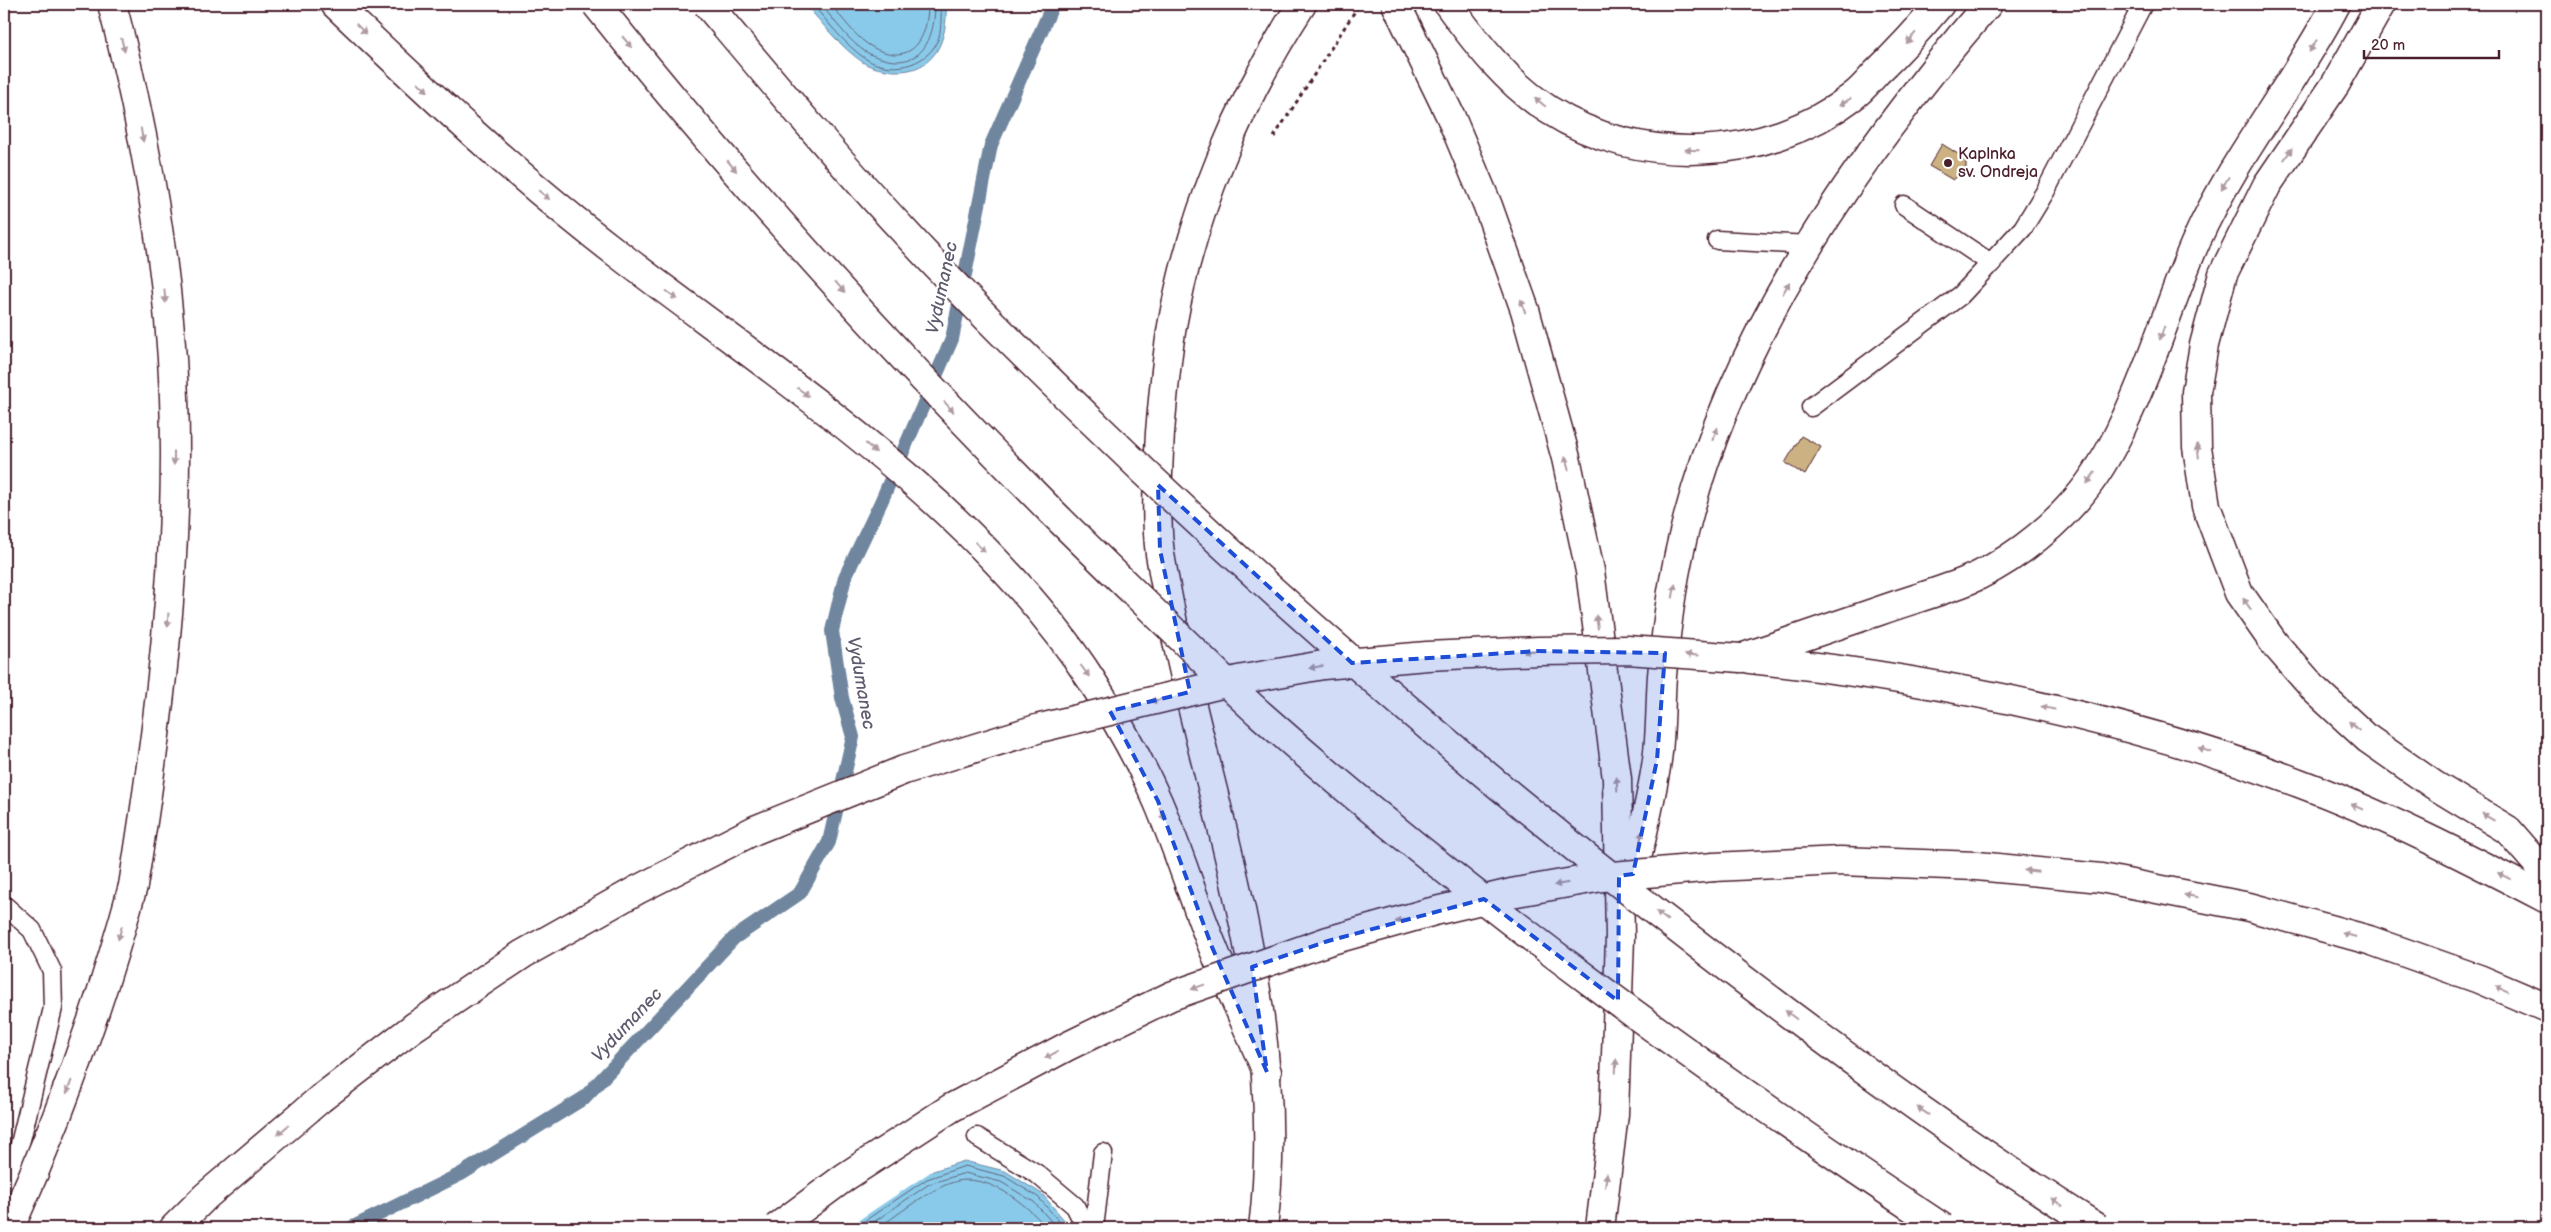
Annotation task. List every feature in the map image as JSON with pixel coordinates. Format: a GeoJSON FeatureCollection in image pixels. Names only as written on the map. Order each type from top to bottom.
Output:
{"type":"FeatureCollection","features":[{"type":"Feature","properties":{"kind":"main road"},"geometry":{"type":"LineString","coordinates":[[10,1228],[44,1154],[88,1038],[111,967],[133,886],[154,758],[166,643],[174,520],[174,396],[164,288],[148,168],[133,87],[112,4]]}},
{"type":"Feature","properties":{"kind":"main road"},"geometry":{"type":"LineString","coordinates":[[335,4],[506,164],[615,252],[834,416],[946,512],[1002,569],[1047,620],[1091,679],[1120,728],[1158,802],[1212,947],[1268,1072]]}},
{"type":"Feature","properties":{"kind":"main road"},"geometry":{"type":"LineString","coordinates":[[596,4],[763,202],[958,416],[1100,560],[1258,712],[1406,839],[1592,983],[1791,1128],[1943,1228]]}},
{"type":"Feature","properties":{"kind":"main road"},"geometry":{"type":"LineString","coordinates":[[707,4],[903,231],[1047,378],[1207,533],[1368,677],[1546,826],[1716,959],[1888,1087],[2098,1228]]}},
{"type":"Feature","properties":{"kind":"main road"},"geometry":{"type":"LineString","coordinates":[[1263,1228],[1269,1137],[1268,1072],[1247,932],[1179,643],[1160,550],[1158,469],[1172,325],[1190,252],[1216,173],[1240,116],[1261,72],[1302,4]]}},
{"type":"Feature","properties":{"kind":"main road"},"geometry":{"type":"LineString","coordinates":[[1396,4],[1450,115],[1488,206],[1525,310],[1566,458],[1590,571],[1617,779],[1620,937],[1614,1114],[1600,1228]]}},
{"type":"Feature","properties":{"kind":"main road"},"geometry":{"type":"LineString","coordinates":[[1448,4],[1473,39],[1507,76],[1548,110],[1581,127],[1624,143],[1661,149],[1706,151],[1748,144],[1789,132],[1853,97],[1907,42],[1940,4]]}},
{"type":"Feature","properties":{"kind":"main road"},"geometry":{"type":"LineString","coordinates":[[1620,937],[1657,760],[1662,674],[1686,523],[1706,453],[1741,370],[1810,245],[1866,158],[1921,86],[1988,4]]}},
{"type":"Feature","properties":{"kind":"main road"},"geometry":{"type":"LineString","coordinates":[[1741,658],[1966,581],[2003,560],[2037,536],[2074,502],[2102,461],[2126,420],[2151,363],[2196,240],[2218,195],[2319,37],[2336,4]]}},
{"type":"Feature","properties":{"kind":"main road"},"geometry":{"type":"LineString","coordinates":[[2381,4],[2335,85],[2267,185],[2223,274],[2204,345],[2196,392],[2197,447],[2206,506],[2239,593],[2274,643],[2316,691],[2368,739],[2434,785],[2508,830],[2547,875]]}},
{"type":"Feature","properties":{"kind":"main road"},"geometry":{"type":"LineString","coordinates":[[174,1228],[206,1196],[320,1098],[414,1027],[523,954],[637,890],[755,830],[904,770],[1040,728],[1238,680],[1323,665],[1427,656],[1538,651],[1627,650],[1741,658],[1818,666],[1925,682],[2050,708],[2181,742],[2300,783],[2417,832],[2547,898]]}},
{"type":"Feature","properties":{"kind":"main road"},"geometry":{"type":"LineString","coordinates":[[776,1228],[845,1177],[951,1108],[1068,1046],[1171,996],[1328,941],[1484,899],[1602,877],[1714,867],[1840,861],[1977,866],[2101,878],[2249,908],[2369,940],[2479,979],[2547,1008]]}},
{"type":"Feature","properties":{"kind":"lane"},"geometry":{"type":"LineString","coordinates":[[1812,407],[1960,295],[1992,264],[2023,228],[2045,192],[2143,4]]}},
{"type":"Feature","properties":{"kind":"lane"},"geometry":{"type":"LineString","coordinates":[[1904,205],[1992,264]]}},
{"type":"Feature","properties":{"kind":"lane"},"geometry":{"type":"LineString","coordinates":[[1717,240],[1810,245]]}},
{"type":"Feature","properties":{"kind":"lane"},"geometry":{"type":"LineString","coordinates":[[4,905],[32,930],[52,971],[53,1008],[19,1148],[15,1182],[14,1205],[22,1228]]}},
{"type":"Feature","properties":{"kind":"lane"},"geometry":{"type":"LineString","coordinates":[[977,1137],[1037,1174],[1075,1206],[1086,1228]]}},
{"type":"Feature","properties":{"kind":"lane"},"geometry":{"type":"LineString","coordinates":[[1094,1228],[1103,1153]]}},
{"type":"Feature","properties":{"kind":"path"},"geometry":{"type":"LineString","coordinates":[[1302,96],[1323,58],[1360,4]]}},
{"type":"Feature","properties":{"kind":"highlighted area"},"geometry":{"type":"Polygon","coordinates":[[[1158,485],[1352,663],[1538,651],[1665,653],[1657,760],[1633,874],[1619,876],[1618,1001],[1484,899],[1328,941],[1252,967],[1267,1072],[1212,947],[1158,801],[1110,711],[1190,692],[1160,550],[1158,485]]]}},
{"type":"Feature","properties":{"kind":"water"},"geometry":{"type":"Polygon","coordinates":[[[805,4],[946,4],[946,17],[941,42],[929,60],[920,66],[908,70],[894,71],[871,66],[856,57],[805,4]]]}},
{"type":"Feature","properties":{"kind":"water"},"geometry":{"type":"Polygon","coordinates":[[[964,1161],[1005,1171],[1042,1194],[1071,1228],[845,1228],[924,1174],[964,1161]]]}},
{"type":"Feature","properties":{"kind":"pier"},"geometry":{"type":"Polygon","coordinates":[[[938,1167],[847,1228],[842,1228],[923,1172],[938,1167]]]}},
{"type":"Feature","properties":{"kind":"building","name":"Kaplnka sv. Ondreja"},"geometry":{"type":"Polygon","coordinates":[[[1942,144],[1966,159],[1966,169],[1953,180],[1929,166],[1942,144]]]}},
{"type":"Feature","properties":{"kind":"building"},"geometry":{"type":"Polygon","coordinates":[[[1801,436],[1821,447],[1805,475],[1785,463],[1801,436]]]}},
{"type":"Feature","properties":{"kind":"waterway","name":"Vydumanec"},"geometry":{"type":"LineString","coordinates":[[351,1228],[461,1174],[584,1098],[734,938],[800,893],[829,842],[853,737],[842,698],[832,631],[845,577],[881,502],[952,339],[991,145],[1053,4]]}},
{"type":"Feature","properties":{"kind":"place","name":"Kaplnka sv. Ondreja"},"geometry":{"type":"Point","coordinates":[1948,163]}}]}
